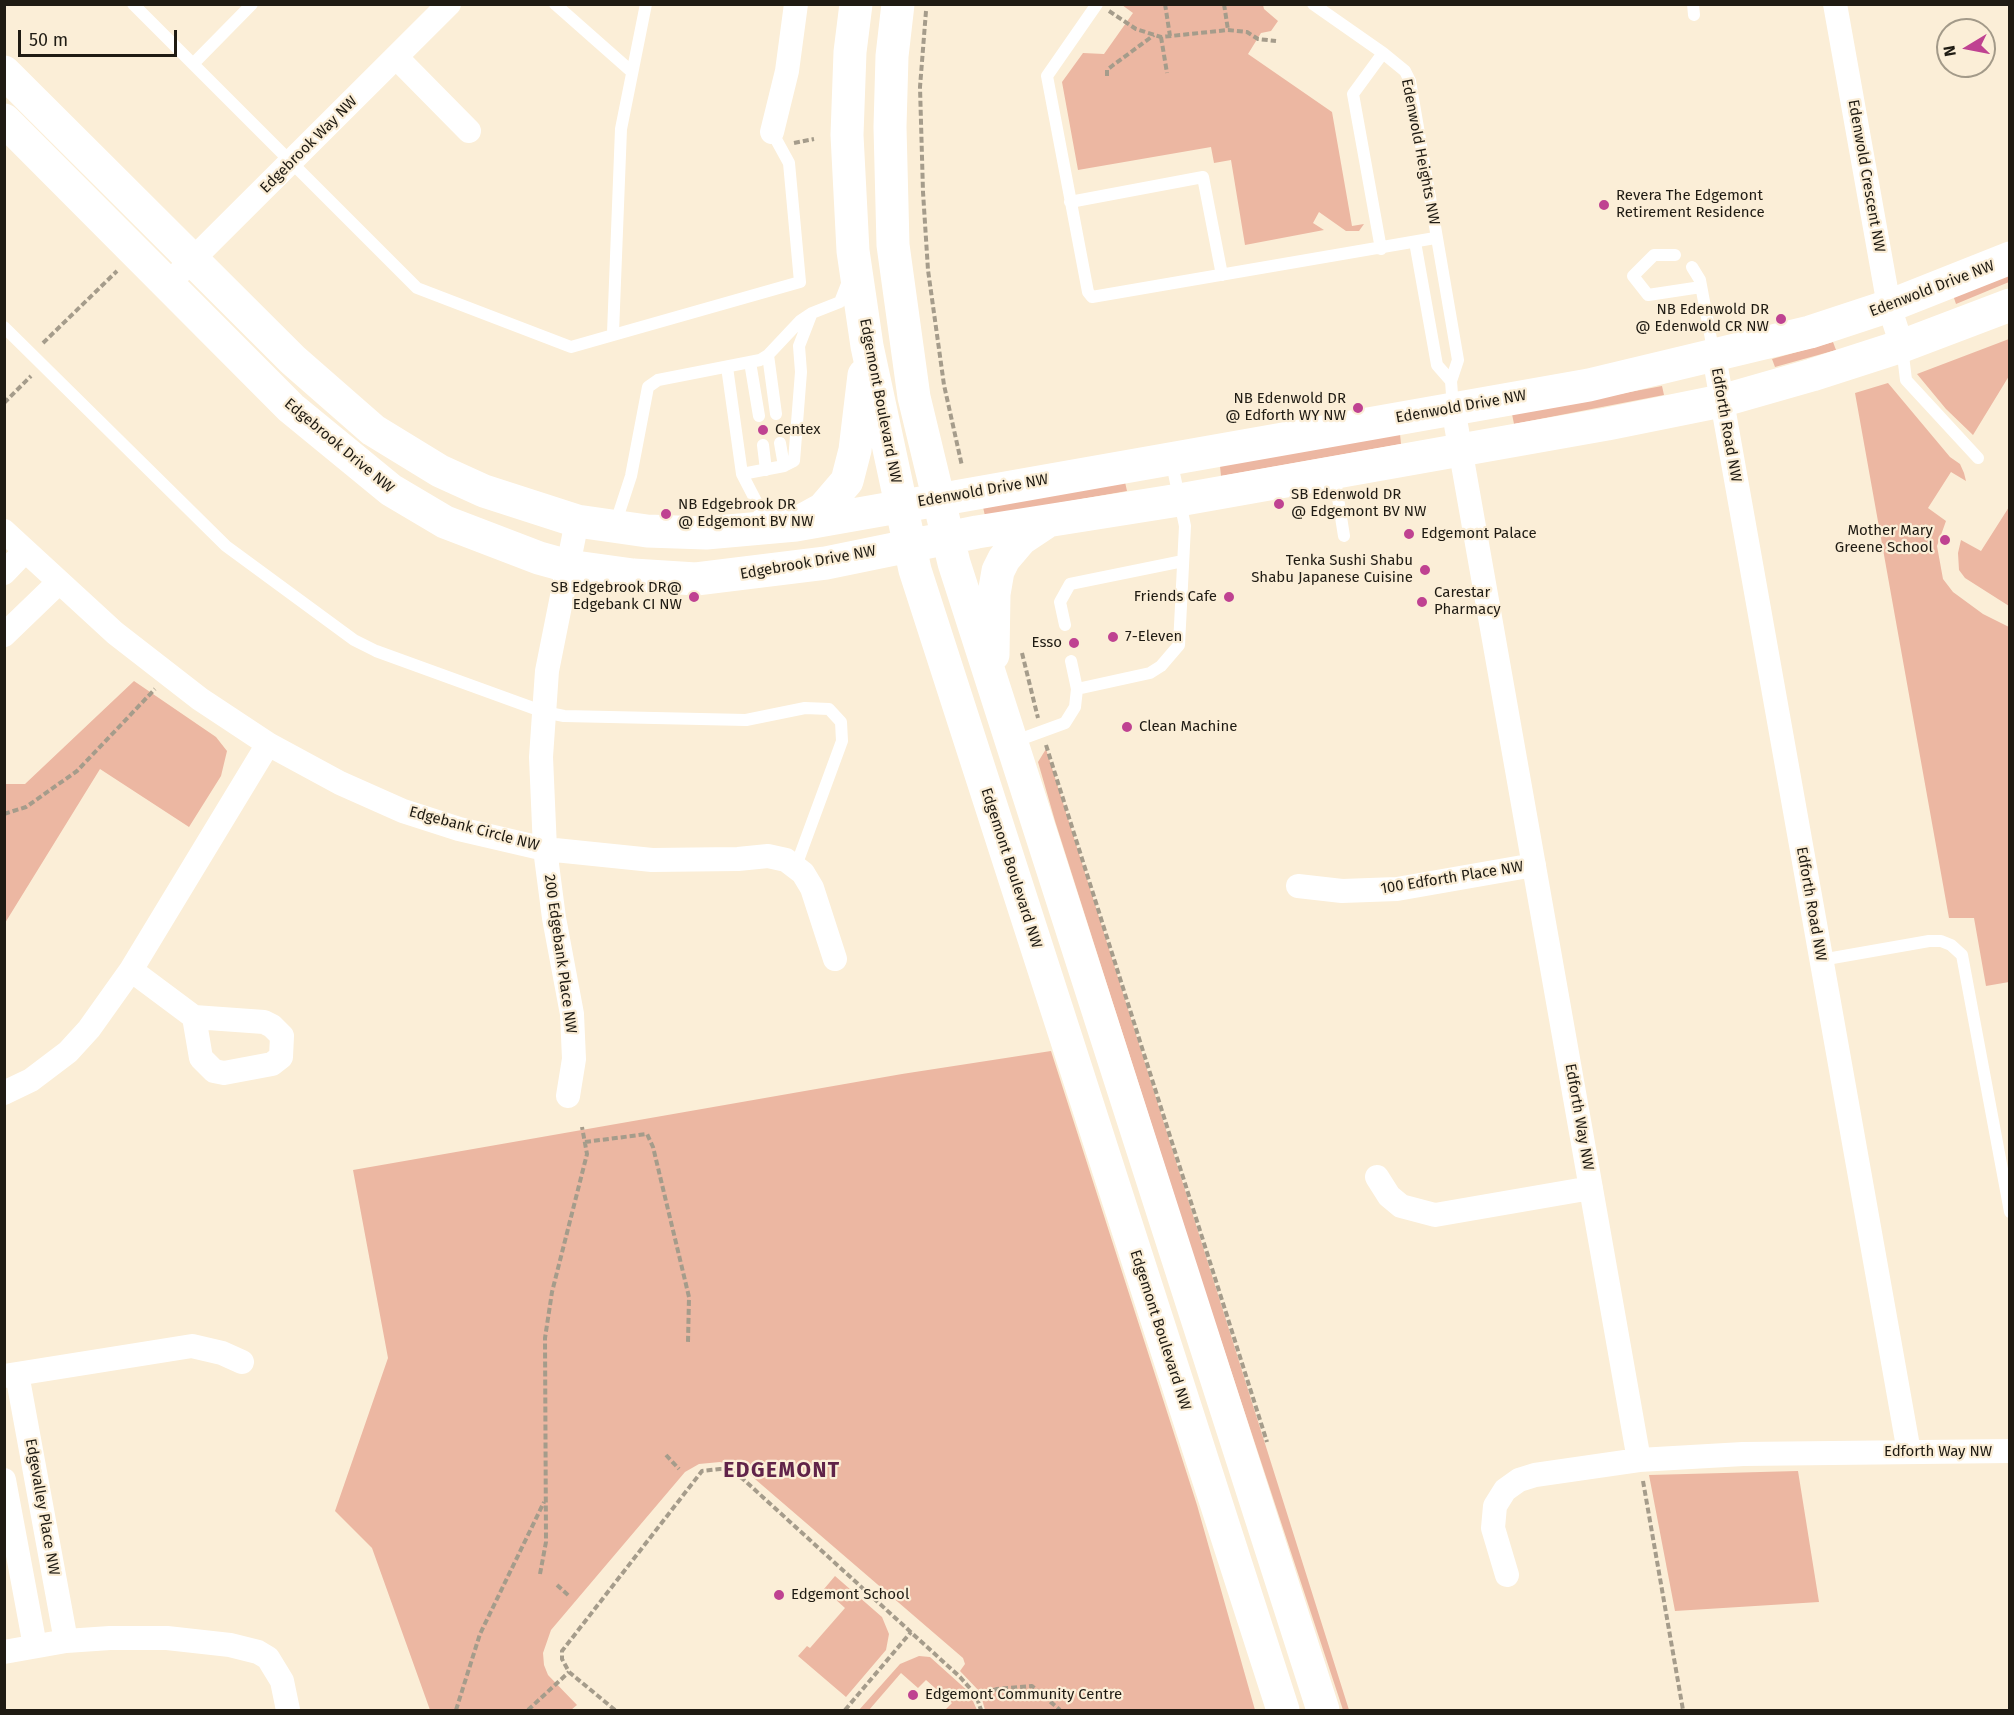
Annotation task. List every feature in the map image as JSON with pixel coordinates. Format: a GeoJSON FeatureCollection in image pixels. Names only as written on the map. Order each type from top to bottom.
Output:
{"type":"FeatureCollection","features":[{"type":"Feature","properties":{"kind":"street","name":"Edgebrook Way NW"},"geometry":{"type":"LineString","coordinates":[[168,284],[194,261],[450,4]]}},
{"type":"Feature","properties":{"kind":"street"},"geometry":{"type":"LineString","coordinates":[[772,132],[787,70],[796,4]]}},
{"type":"Feature","properties":{"kind":"street","name":"Edgemont Boulevard NW"},"geometry":{"type":"LineString","coordinates":[[856,4],[850,52],[847,135],[853,250],[867,346],[910,545],[926,604],[1281,1707]]}},
{"type":"Feature","properties":{"kind":"street"},"geometry":{"type":"LineString","coordinates":[[898,4],[892,56],[890,127],[893,244],[914,397],[948,537],[961,586],[993,678],[1027,736],[1323,1710]]}},
{"type":"Feature","properties":{"kind":"street","name":"Edenwold Crescent NW"},"geometry":{"type":"LineString","coordinates":[[1835,4],[1889,306],[1902,346]]}},
{"type":"Feature","properties":{"kind":"street"},"geometry":{"type":"LineString","coordinates":[[397,58],[469,131]]}},
{"type":"Feature","properties":{"kind":"street"},"geometry":{"type":"LineString","coordinates":[[4,72],[293,360],[373,430],[440,471],[483,491],[577,521],[647,531],[696,533],[780,526],[901,506]]}},
{"type":"Feature","properties":{"kind":"street","name":"Edgebrook Drive NW"},"geometry":{"type":"LineString","coordinates":[[4,120],[291,408],[391,490],[445,522],[539,558],[568,566],[604,572],[696,579],[826,563],[948,537]]}},
{"type":"Feature","properties":{"kind":"street","name":"Edenwold Drive NW"},"geometry":{"type":"LineString","coordinates":[[901,506],[1171,458],[1452,394],[1589,385],[1810,332],[1889,306],[2010,258]]}},
{"type":"Feature","properties":{"kind":"street"},"geometry":{"type":"LineString","coordinates":[[948,537],[1179,500],[1721,401],[1902,346],[2010,305]]}},
{"type":"Feature","properties":{"kind":"street"},"geometry":{"type":"LineString","coordinates":[[780,526],[823,509],[847,482],[855,450],[867,346]]}},
{"type":"Feature","properties":{"kind":"street","name":"Edforth Road NW"},"geometry":{"type":"LineString","coordinates":[[1714,356],[1909,1452]]}},
{"type":"Feature","properties":{"kind":"street","name":"Edforth Way NW"},"geometry":{"type":"LineString","coordinates":[[1452,394],[1639,1460],[1743,1454],[2010,1451]]}},
{"type":"Feature","properties":{"kind":"street","name":"Edgebank Circle NW"},"geometry":{"type":"LineString","coordinates":[[4,531],[58,583],[168,676],[268,744],[340,783],[403,811],[459,829],[545,849],[541,757],[544,712],[555,624],[577,521]]}},
{"type":"Feature","properties":{"kind":"street"},"geometry":{"type":"LineString","coordinates":[[993,678],[994,594],[998,571],[1004,559],[1021,539],[1049,521]]}},
{"type":"Feature","properties":{"kind":"street"},"geometry":{"type":"LineString","coordinates":[[4,573],[25,551]]}},
{"type":"Feature","properties":{"kind":"street"},"geometry":{"type":"LineString","coordinates":[[4,635],[58,583]]}},
{"type":"Feature","properties":{"kind":"street"},"geometry":{"type":"LineString","coordinates":[[4,1093],[31,1080],[68,1052],[89,1029],[131,970],[268,744]]}},
{"type":"Feature","properties":{"kind":"street"},"geometry":{"type":"LineString","coordinates":[[545,849],[652,860],[738,859],[768,856],[786,860],[796,866],[812,888],[835,959]]}},
{"type":"Feature","properties":{"kind":"street","name":"200 Edgebank Place NW"},"geometry":{"type":"LineString","coordinates":[[545,849],[554,918],[572,1014],[574,1059],[568,1095]]}},
{"type":"Feature","properties":{"kind":"street","name":"100 Edforth Place NW"},"geometry":{"type":"LineString","coordinates":[[1298,886],[1342,891],[1397,889],[1534,865]]}},
{"type":"Feature","properties":{"kind":"street"},"geometry":{"type":"LineString","coordinates":[[131,970],[194,1017]]}},
{"type":"Feature","properties":{"kind":"street"},"geometry":{"type":"LineString","coordinates":[[1377,1177],[1389,1196],[1401,1206],[1436,1215],[1591,1188]]}},
{"type":"Feature","properties":{"kind":"street","name":"Edgevalley Place NW"},"geometry":{"type":"LineString","coordinates":[[66,1641],[11,1375],[183,1346],[222,1353],[242,1362]]}},
{"type":"Feature","properties":{"kind":"street"},"geometry":{"type":"LineString","coordinates":[[1507,1575],[1493,1528],[1496,1506],[1505,1490],[1519,1480],[1535,1475],[1639,1460]]}},
{"type":"Feature","properties":{"kind":"street","name":"Edgevalley Place NW"},"geometry":{"type":"LineString","coordinates":[[4,1480],[35,1646]]}},
{"type":"Feature","properties":{"kind":"street"},"geometry":{"type":"LineString","coordinates":[[4,1652],[66,1641],[167,1638],[249,1649],[268,1658],[274,1665],[282,1681],[288,1710]]}},
{"type":"Feature","properties":{"kind":"lane"},"geometry":{"type":"LineString","coordinates":[[133,4],[417,288],[571,347],[612,333],[800,282],[789,163],[772,132]]}},
{"type":"Feature","properties":{"kind":"lane"},"geometry":{"type":"LineString","coordinates":[[193,64],[252,4]]}},
{"type":"Feature","properties":{"kind":"lane"},"geometry":{"type":"LineString","coordinates":[[555,4],[632,72]]}},
{"type":"Feature","properties":{"kind":"lane"},"geometry":{"type":"LineString","coordinates":[[612,333],[621,129],[646,4]]}},
{"type":"Feature","properties":{"kind":"lane","name":"Edenwold Heights NW"},"geometry":{"type":"LineString","coordinates":[[1099,4],[1047,76],[1088,292],[1092,297],[1436,238]]}},
{"type":"Feature","properties":{"kind":"lane","name":"Edenwold Heights NW"},"geometry":{"type":"LineString","coordinates":[[1313,4],[1383,53],[1405,71],[1410,81],[1458,360],[1452,394]]}},
{"type":"Feature","properties":{"kind":"lane"},"geometry":{"type":"LineString","coordinates":[[1381,249],[1353,94],[1383,53]]}},
{"type":"Feature","properties":{"kind":"lane"},"geometry":{"type":"LineString","coordinates":[[1070,202],[1203,177],[1222,275]]}},
{"type":"Feature","properties":{"kind":"lane","name":"Edenwold Heights NW"},"geometry":{"type":"LineString","coordinates":[[1415,242],[1437,365],[1452,394]]}},
{"type":"Feature","properties":{"kind":"lane"},"geometry":{"type":"LineString","coordinates":[[615,526],[631,476],[648,387],[658,380],[750,362],[768,356],[794,327],[812,313],[836,305],[844,298],[853,250]]}},
{"type":"Feature","properties":{"kind":"lane"},"geometry":{"type":"LineString","coordinates":[[1675,255],[1654,255],[1633,276],[1648,295],[1701,287]]}},
{"type":"Feature","properties":{"kind":"lane"},"geometry":{"type":"LineString","coordinates":[[1692,267],[1701,287],[1714,356]]}},
{"type":"Feature","properties":{"kind":"lane"},"geometry":{"type":"LineString","coordinates":[[742,474],[784,466],[794,461],[801,372],[799,346],[812,313]]}},
{"type":"Feature","properties":{"kind":"lane"},"geometry":{"type":"LineString","coordinates":[[4,327],[220,541],[354,640],[376,651],[544,712],[564,716],[746,720],[805,708],[829,709],[842,722],[842,741],[796,866]]}},
{"type":"Feature","properties":{"kind":"lane"},"geometry":{"type":"LineString","coordinates":[[1902,346],[1906,380],[1978,458]]}},
{"type":"Feature","properties":{"kind":"lane"},"geometry":{"type":"LineString","coordinates":[[768,356],[776,414]]}},
{"type":"Feature","properties":{"kind":"lane"},"geometry":{"type":"LineString","coordinates":[[750,362],[759,416]]}},
{"type":"Feature","properties":{"kind":"lane"},"geometry":{"type":"LineString","coordinates":[[726,367],[742,474],[758,505],[780,526]]}},
{"type":"Feature","properties":{"kind":"lane"},"geometry":{"type":"LineString","coordinates":[[780,443],[784,466]]}},
{"type":"Feature","properties":{"kind":"lane"},"geometry":{"type":"LineString","coordinates":[[763,445],[766,470]]}},
{"type":"Feature","properties":{"kind":"lane"},"geometry":{"type":"LineString","coordinates":[[1077,689],[1150,673],[1179,645],[1185,526],[1171,458]]}},
{"type":"Feature","properties":{"kind":"lane"},"geometry":{"type":"LineString","coordinates":[[1334,472],[1344,536]]}},
{"type":"Feature","properties":{"kind":"lane"},"geometry":{"type":"LineString","coordinates":[[1065,625],[1060,602],[1070,584],[1183,561]]}},
{"type":"Feature","properties":{"kind":"lane"},"geometry":{"type":"LineString","coordinates":[[1027,736],[1065,723],[1075,707],[1077,689],[1071,661]]}},
{"type":"Feature","properties":{"kind":"lane"},"geometry":{"type":"LineString","coordinates":[[1821,960],[1929,941],[1941,941],[1951,945],[1962,955],[2010,1212]]}},
{"type":"Feature","properties":{"kind":"path"},"geometry":{"type":"LineString","coordinates":[[927,4],[920,87],[922,192],[927,259],[944,386],[962,466]]}},
{"type":"Feature","properties":{"kind":"path"},"geometry":{"type":"LineString","coordinates":[[1099,4],[1126,23],[1161,37],[1228,30],[1247,32],[1258,39],[1276,41]]}},
{"type":"Feature","properties":{"kind":"path"},"geometry":{"type":"LineString","coordinates":[[1165,4],[1170,36]]}},
{"type":"Feature","properties":{"kind":"path"},"geometry":{"type":"LineString","coordinates":[[1224,4],[1228,30]]}},
{"type":"Feature","properties":{"kind":"path"},"geometry":{"type":"LineString","coordinates":[[1107,76],[1107,70],[1154,35]]}},
{"type":"Feature","properties":{"kind":"path"},"geometry":{"type":"LineString","coordinates":[[1161,37],[1167,73]]}},
{"type":"Feature","properties":{"kind":"path"},"geometry":{"type":"LineString","coordinates":[[31,353],[120,268]]}},
{"type":"Feature","properties":{"kind":"path"},"geometry":{"type":"LineString","coordinates":[[4,403],[43,364]]}},
{"type":"Feature","properties":{"kind":"path"},"geometry":{"type":"LineString","coordinates":[[1021,644],[1027,736],[1269,1449]]}},
{"type":"Feature","properties":{"kind":"path"},"geometry":{"type":"LineString","coordinates":[[4,814],[26,807],[77,771],[168,676]]}},
{"type":"Feature","properties":{"kind":"path"},"geometry":{"type":"LineString","coordinates":[[540,1574],[546,1542],[545,1338],[552,1292],[587,1154],[582,1127]]}},
{"type":"Feature","properties":{"kind":"path"},"geometry":{"type":"LineString","coordinates":[[585,1142],[647,1134],[653,1147],[688,1297],[688,1342]]}},
{"type":"Feature","properties":{"kind":"path"},"geometry":{"type":"LineString","coordinates":[[666,1455],[679,1469]]}},
{"type":"Feature","properties":{"kind":"path"},"geometry":{"type":"LineString","coordinates":[[1639,1460],[1683,1710]]}},
{"type":"Feature","properties":{"kind":"path"},"geometry":{"type":"LineString","coordinates":[[615,1710],[569,1672],[562,1659],[565,1646],[702,1471],[712,1469],[727,1469],[743,1479],[960,1677],[976,1695],[981,1710]]}},
{"type":"Feature","properties":{"kind":"path"},"geometry":{"type":"LineString","coordinates":[[456,1710],[480,1634],[545,1501]]}},
{"type":"Feature","properties":{"kind":"path"},"geometry":{"type":"LineString","coordinates":[[557,1585],[569,1596]]}},
{"type":"Feature","properties":{"kind":"path"},"geometry":{"type":"LineString","coordinates":[[845,1710],[911,1632]]}},
{"type":"Feature","properties":{"kind":"path"},"geometry":{"type":"LineString","coordinates":[[528,1710],[569,1672]]}},
{"type":"Feature","properties":{"kind":"path"},"geometry":{"type":"LineString","coordinates":[[976,1695],[997,1689],[1032,1686],[1060,1710]]}},
{"type":"Feature","properties":{"kind":"shaded area"},"geometry":{"type":"Polygon","coordinates":[[[1122,5],[1263,5],[1264,9],[1278,21],[1271,31],[1261,33],[1248,54],[1332,112],[1352,226],[1364,224],[1359,231],[1346,231],[1319,212],[1313,223],[1324,230],[1245,245],[1231,160],[1214,163],[1211,147],[1078,170],[1062,82],[1083,53],[1104,54],[1133,13],[1122,5]]]}},
{"type":"Feature","properties":{"kind":"shaded area"},"geometry":{"type":"Polygon","coordinates":[[[2009,272],[2009,282],[1956,304],[1953,295],[2009,272]]]}},
{"type":"Feature","properties":{"kind":"shaded area"},"geometry":{"type":"Polygon","coordinates":[[[2009,339],[2009,376],[1973,435],[1946,409],[1917,374],[2009,339]]]}},
{"type":"Feature","properties":{"kind":"shaded area"},"geometry":{"type":"Polygon","coordinates":[[[1833,342],[1836,350],[1775,367],[1772,359],[1833,342]]]}},
{"type":"Feature","properties":{"kind":"shaded area","name":"Mother Mary Greene School"},"geometry":{"type":"Polygon","coordinates":[[[1888,383],[1950,457],[1960,464],[1964,473],[1966,481],[1951,472],[1928,508],[1946,521],[1937,546],[1943,579],[1953,592],[1983,614],[2009,627],[2009,982],[1986,986],[1974,918],[1949,918],[1855,393],[1888,383]]]}},
{"type":"Feature","properties":{"kind":"shaded area"},"geometry":{"type":"Polygon","coordinates":[[[1662,386],[1664,395],[1514,424],[1512,414],[1662,386]]]}},
{"type":"Feature","properties":{"kind":"shaded area"},"geometry":{"type":"Polygon","coordinates":[[[1400,434],[1401,444],[1221,476],[1220,466],[1400,434]]]}},
{"type":"Feature","properties":{"kind":"shaded area"},"geometry":{"type":"Polygon","coordinates":[[[1125,482],[1127,491],[985,516],[983,507],[1125,482]]]}},
{"type":"Feature","properties":{"kind":"shaded area"},"geometry":{"type":"Polygon","coordinates":[[[2009,507],[2009,606],[1965,578],[1959,570],[1958,553],[1961,540],[1981,551],[2009,507]]]}},
{"type":"Feature","properties":{"kind":"shaded area"},"geometry":{"type":"Polygon","coordinates":[[[134,681],[216,737],[227,751],[221,776],[189,827],[100,769],[5,923],[5,784],[25,784],[134,681]]]}},
{"type":"Feature","properties":{"kind":"shaded area"},"geometry":{"type":"Polygon","coordinates":[[[1046,749],[1349,1710],[1343,1710],[1203,1286],[1055,821],[1038,762],[1046,749]]]}},
{"type":"Feature","properties":{"kind":"shaded area"},"geometry":{"type":"Polygon","coordinates":[[[1051,1051],[1197,1505],[1255,1710],[985,1710],[980,1692],[960,1671],[965,1664],[963,1658],[741,1467],[720,1462],[699,1464],[685,1472],[551,1630],[543,1653],[544,1665],[548,1675],[577,1705],[571,1710],[430,1710],[372,1548],[335,1511],[388,1358],[353,1170],[902,1074],[1051,1051]]]}},
{"type":"Feature","properties":{"kind":"shaded area"},"geometry":{"type":"Polygon","coordinates":[[[1798,1471],[1819,1602],[1675,1611],[1649,1475],[1798,1471]]]}},
{"type":"Feature","properties":{"kind":"shaded area"},"geometry":{"type":"Polygon","coordinates":[[[835,1576],[882,1617],[889,1634],[886,1650],[846,1697],[798,1656],[807,1646],[810,1648],[845,1608],[824,1589],[835,1576]]]}},
{"type":"Feature","properties":{"kind":"shaded area"},"geometry":{"type":"Polygon","coordinates":[[[919,1656],[930,1657],[969,1692],[977,1710],[945,1710],[952,1703],[926,1680],[918,1688],[901,1673],[869,1710],[859,1710],[900,1664],[919,1656]]]}},
{"type":"Feature","properties":{"kind":"place","name":"Revera The Edgemont Retirement Residence"},"geometry":{"type":"Point","coordinates":[1604,205]}},
{"type":"Feature","properties":{"kind":"place","name":"NB Edenwold DR @ Edenwold CR NW"},"geometry":{"type":"Point","coordinates":[1781,319]}},
{"type":"Feature","properties":{"kind":"place","name":"NB Edenwold DR @ Edforth WY NW"},"geometry":{"type":"Point","coordinates":[1358,408]}},
{"type":"Feature","properties":{"kind":"place","name":"Centex"},"geometry":{"type":"Point","coordinates":[763,430]}},
{"type":"Feature","properties":{"kind":"place","name":"SB Edenwold DR @ Edgemont BV NW"},"geometry":{"type":"Point","coordinates":[1279,504]}},
{"type":"Feature","properties":{"kind":"place","name":"NB Edgebrook DR @ Edgemont BV NW"},"geometry":{"type":"Point","coordinates":[666,514]}},
{"type":"Feature","properties":{"kind":"place","name":"Edgemont Palace"},"geometry":{"type":"Point","coordinates":[1409,534]}},
{"type":"Feature","properties":{"kind":"place","name":"Mother Mary Greene School"},"geometry":{"type":"Point","coordinates":[1945,540]}},
{"type":"Feature","properties":{"kind":"place","name":"Tenka Sushi Shabu Shabu Japanese Cuisine"},"geometry":{"type":"Point","coordinates":[1425,570]}},
{"type":"Feature","properties":{"kind":"place","name":"SB Edgebrook DR@ Edgebank CI NW"},"geometry":{"type":"Point","coordinates":[694,597]}},
{"type":"Feature","properties":{"kind":"place","name":"Friends Cafe"},"geometry":{"type":"Point","coordinates":[1229,597]}},
{"type":"Feature","properties":{"kind":"place","name":"Carestar Pharmacy"},"geometry":{"type":"Point","coordinates":[1422,602]}},
{"type":"Feature","properties":{"kind":"place","name":"7-Eleven"},"geometry":{"type":"Point","coordinates":[1113,637]}},
{"type":"Feature","properties":{"kind":"place","name":"Esso"},"geometry":{"type":"Point","coordinates":[1074,643]}},
{"type":"Feature","properties":{"kind":"place","name":"Clean Machine"},"geometry":{"type":"Point","coordinates":[1127,727]}},
{"type":"Feature","properties":{"kind":"place","name":"Edgemont School"},"geometry":{"type":"Point","coordinates":[779,1595]}},
{"type":"Feature","properties":{"kind":"place","name":"Edgemont Community Centre"},"geometry":{"type":"Point","coordinates":[913,1695]}},
{"type":"Feature","properties":{"kind":"district","name":"EDGEMONT"},"geometry":{"type":"Point","coordinates":[782,1471]}}]}
